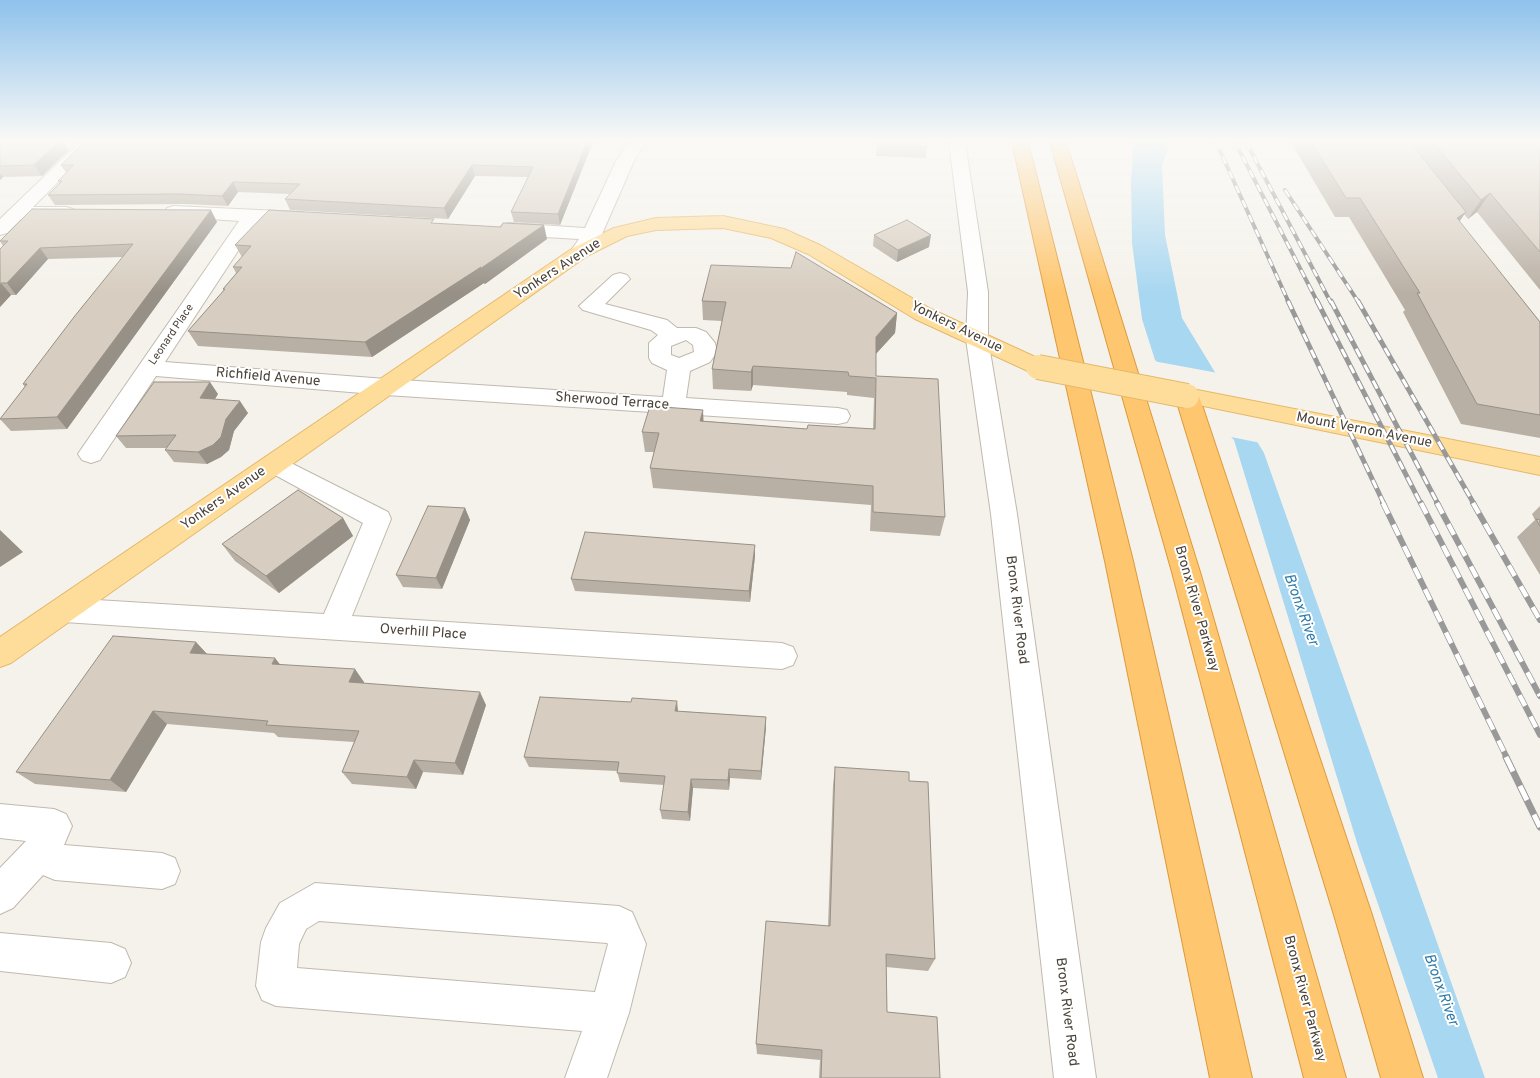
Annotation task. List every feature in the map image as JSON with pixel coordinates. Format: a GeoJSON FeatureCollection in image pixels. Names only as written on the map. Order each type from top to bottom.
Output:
{"type":"FeatureCollection","features":[{"type":"Feature","properties":{"kind":"highway"},"geometry":{"type":"LineString","coordinates":[[1032,192],[1118,561],[1231,1078]]}},
{"type":"Feature","properties":{"kind":"highway","name":"Bronx River Parkway"},"geometry":{"type":"LineString","coordinates":[[1073,192],[1186,572],[1325,1078]]}},
{"type":"Feature","properties":{"kind":"highway"},"geometry":{"type":"LineString","coordinates":[[1187,396],[1327,835],[1402,1078]]}},
{"type":"Feature","properties":{"kind":"main road","name":"Yonkers Avenue"},"geometry":{"type":"LineString","coordinates":[[0,654],[386,387],[586,243],[656,224],[723,222],[777,233],[815,250],[923,314],[1038,367],[1187,396]]}},
{"type":"Feature","properties":{"kind":"main road","name":"Mount Vernon Avenue"},"geometry":{"type":"LineString","coordinates":[[1187,396],[1540,466]]}},
{"type":"Feature","properties":{"kind":"street"},"geometry":{"type":"LineString","coordinates":[[0,229],[37,192]]}},
{"type":"Feature","properties":{"kind":"street"},"geometry":{"type":"LineString","coordinates":[[495,228],[586,243],[609,192]]}},
{"type":"Feature","properties":{"kind":"street","name":"Bronx River Road"},"geometry":{"type":"LineString","coordinates":[[964,192],[978,292],[978,339],[1004,514],[1074,1078]]}},
{"type":"Feature","properties":{"kind":"street"},"geometry":{"type":"LineString","coordinates":[[155,212],[320,219]]}},
{"type":"Feature","properties":{"kind":"street"},"geometry":{"type":"LineString","coordinates":[[15,213],[85,213]]}},
{"type":"Feature","properties":{"kind":"street","name":"Leonard Place"},"geometry":{"type":"LineString","coordinates":[[91,454],[252,215]]}},
{"type":"Feature","properties":{"kind":"street"},"geometry":{"type":"LineString","coordinates":[[620,279],[590,306],[659,325],[673,335]]}},
{"type":"Feature","properties":{"kind":"street"},"geometry":{"type":"LineString","coordinates":[[688,333],[698,336],[704,343],[706,352],[702,357],[679,367],[660,358],[660,342],[673,335],[688,333]]}},
{"type":"Feature","properties":{"kind":"street"},"geometry":{"type":"LineString","coordinates":[[673,406],[679,367]]}},
{"type":"Feature","properties":{"kind":"street","name":"Richfield Avenue"},"geometry":{"type":"LineString","coordinates":[[150,368],[386,387]]}},
{"type":"Feature","properties":{"kind":"street","name":"Sherwood Terrace"},"geometry":{"type":"LineString","coordinates":[[386,387],[838,416]]}},
{"type":"Feature","properties":{"kind":"street"},"geometry":{"type":"LineString","coordinates":[[275,464],[378,519],[333,627]]}},
{"type":"Feature","properties":{"kind":"street","name":"Overhill Place"},"geometry":{"type":"LineString","coordinates":[[64,610],[782,656]]}},
{"type":"Feature","properties":{"kind":"street"},"geometry":{"type":"LineString","coordinates":[[0,821],[54,826],[43,849],[0,895]]}},
{"type":"Feature","properties":{"kind":"street"},"geometry":{"type":"LineString","coordinates":[[43,849],[55,862],[162,871]]}},
{"type":"Feature","properties":{"kind":"street"},"geometry":{"type":"LineString","coordinates":[[586,1078],[608,1013],[627,944],[618,925],[315,902],[293,916],[280,942],[276,986],[608,1013]]}},
{"type":"Feature","properties":{"kind":"street"},"geometry":{"type":"LineString","coordinates":[[0,952],[111,963]]}},
{"type":"Feature","properties":{"kind":"water","name":"Bronx River"},"geometry":{"type":"Polygon","coordinates":[[[1131,192],[1163,192],[1165,235],[1182,318],[1264,453],[1485,1078],[1438,1078],[1358,846],[1234,440],[1155,360],[1142,319],[1132,243],[1131,192]]]}},
{"type":"Feature","properties":{"kind":"pier"},"geometry":{"type":"Polygon","coordinates":[[[1153,361],[1218,373],[1261,443],[1226,436],[1153,361]]]}},
{"type":"Feature","properties":{"kind":"building"},"geometry":{"type":"Polygon","coordinates":[[[51,192],[225,192],[222,196],[179,194],[48,195],[51,192]]]}},
{"type":"Feature","properties":{"kind":"building"},"geometry":{"type":"Polygon","coordinates":[[[292,192],[454,192],[444,208],[285,199],[292,192]]]}},
{"type":"Feature","properties":{"kind":"building"},"geometry":{"type":"Polygon","coordinates":[[[521,192],[567,192],[558,214],[511,212],[521,192]]]}},
{"type":"Feature","properties":{"kind":"building"},"geometry":{"type":"Polygon","coordinates":[[[1342,192],[1450,192],[1466,212],[1457,218],[1540,322],[1540,415],[1477,404],[1417,293],[1420,293],[1360,198],[1346,198],[1342,192]]]}},
{"type":"Feature","properties":{"kind":"building"},"geometry":{"type":"Polygon","coordinates":[[[1475,192],[1540,192],[1540,252],[1490,193],[1481,200],[1475,192]]]}},
{"type":"Feature","properties":{"kind":"building"},"geometry":{"type":"Polygon","coordinates":[[[32,209],[211,210],[57,417],[0,419],[27,384],[23,384],[133,244],[40,248],[7,283],[1,283],[0,285],[0,249],[8,241],[0,241],[32,209]]]}},
{"type":"Feature","properties":{"kind":"building"},"geometry":{"type":"Polygon","coordinates":[[[269,210],[434,219],[431,223],[501,227],[503,223],[544,225],[480,269],[481,267],[365,342],[188,331],[242,267],[233,267],[251,246],[235,245],[269,210]]]}},
{"type":"Feature","properties":{"kind":"building"},"geometry":{"type":"Polygon","coordinates":[[[907,220],[931,235],[898,250],[874,235],[907,220]]]}},
{"type":"Feature","properties":{"kind":"building"},"geometry":{"type":"Polygon","coordinates":[[[796,252],[897,313],[876,337],[876,376],[938,379],[945,517],[873,512],[873,486],[650,468],[659,433],[642,432],[650,406],[703,410],[700,421],[807,429],[808,425],[875,429],[876,378],[849,376],[848,372],[753,366],[751,372],[712,369],[726,302],[702,301],[711,265],[791,268],[796,252]]]}},
{"type":"Feature","properties":{"kind":"building"},"geometry":{"type":"Polygon","coordinates":[[[154,382],[210,382],[200,398],[240,401],[226,419],[221,437],[213,445],[198,452],[165,450],[176,435],[116,436],[154,382]]]}},
{"type":"Feature","properties":{"kind":"building"},"geometry":{"type":"Polygon","coordinates":[[[298,490],[343,518],[266,576],[222,544],[298,490]]]}},
{"type":"Feature","properties":{"kind":"building"},"geometry":{"type":"Polygon","coordinates":[[[428,506],[465,508],[436,578],[396,575],[428,506]]]}},
{"type":"Feature","properties":{"kind":"building"},"geometry":{"type":"Polygon","coordinates":[[[585,532],[755,545],[749,591],[571,579],[585,532]]]}},
{"type":"Feature","properties":{"kind":"building"},"geometry":{"type":"Polygon","coordinates":[[[113,636],[196,642],[190,653],[275,658],[272,664],[355,669],[349,682],[480,692],[455,763],[414,760],[407,777],[342,772],[359,731],[266,725],[268,721],[153,711],[110,780],[16,772],[113,636]]]}},
{"type":"Feature","properties":{"kind":"building"},"geometry":{"type":"Polygon","coordinates":[[[540,697],[631,702],[632,698],[677,701],[675,711],[766,717],[761,771],[729,769],[728,780],[691,779],[688,812],[660,810],[665,776],[617,773],[619,762],[524,757],[540,697]]]}},
{"type":"Feature","properties":{"kind":"building"},"geometry":{"type":"Polygon","coordinates":[[[835,767],[909,772],[909,781],[928,782],[935,959],[886,954],[887,1012],[937,1017],[940,1078],[821,1078],[822,1050],[756,1044],[766,921],[830,926],[835,767]]]}},
{"type":"Feature","properties":{"kind":"railway"},"geometry":{"type":"LineString","coordinates":[[1239,192],[1289,303]]}},
{"type":"Feature","properties":{"kind":"railway"},"geometry":{"type":"LineString","coordinates":[[1261,192],[1318,303]]}},
{"type":"Feature","properties":{"kind":"railway"},"geometry":{"type":"LineString","coordinates":[[1273,192],[1331,303]]}},
{"type":"Feature","properties":{"kind":"railway"},"geometry":{"type":"LineString","coordinates":[[1287,192],[1359,303]]}},
{"type":"Feature","properties":{"kind":"railway"},"geometry":{"type":"LineString","coordinates":[[1288,301],[1384,504]]}},
{"type":"Feature","properties":{"kind":"railway"},"geometry":{"type":"LineString","coordinates":[[1317,301],[1421,504]]}},
{"type":"Feature","properties":{"kind":"railway"},"geometry":{"type":"LineString","coordinates":[[1331,301],[1438,504]]}},
{"type":"Feature","properties":{"kind":"railway"},"geometry":{"type":"LineString","coordinates":[[1358,301],[1474,504]]}},
{"type":"Feature","properties":{"kind":"railway"},"geometry":{"type":"LineString","coordinates":[[1383,503],[1507,758]]}},
{"type":"Feature","properties":{"kind":"railway"},"geometry":{"type":"LineString","coordinates":[[1421,503],[1540,735]]}},
{"type":"Feature","properties":{"kind":"railway"},"geometry":{"type":"LineString","coordinates":[[1437,503],[1540,696]]}},
{"type":"Feature","properties":{"kind":"railway"},"geometry":{"type":"LineString","coordinates":[[1473,503],[1540,620]]}},
{"type":"Feature","properties":{"kind":"railway"},"geometry":{"type":"LineString","coordinates":[[1506,757],[1540,827]]}}]}
